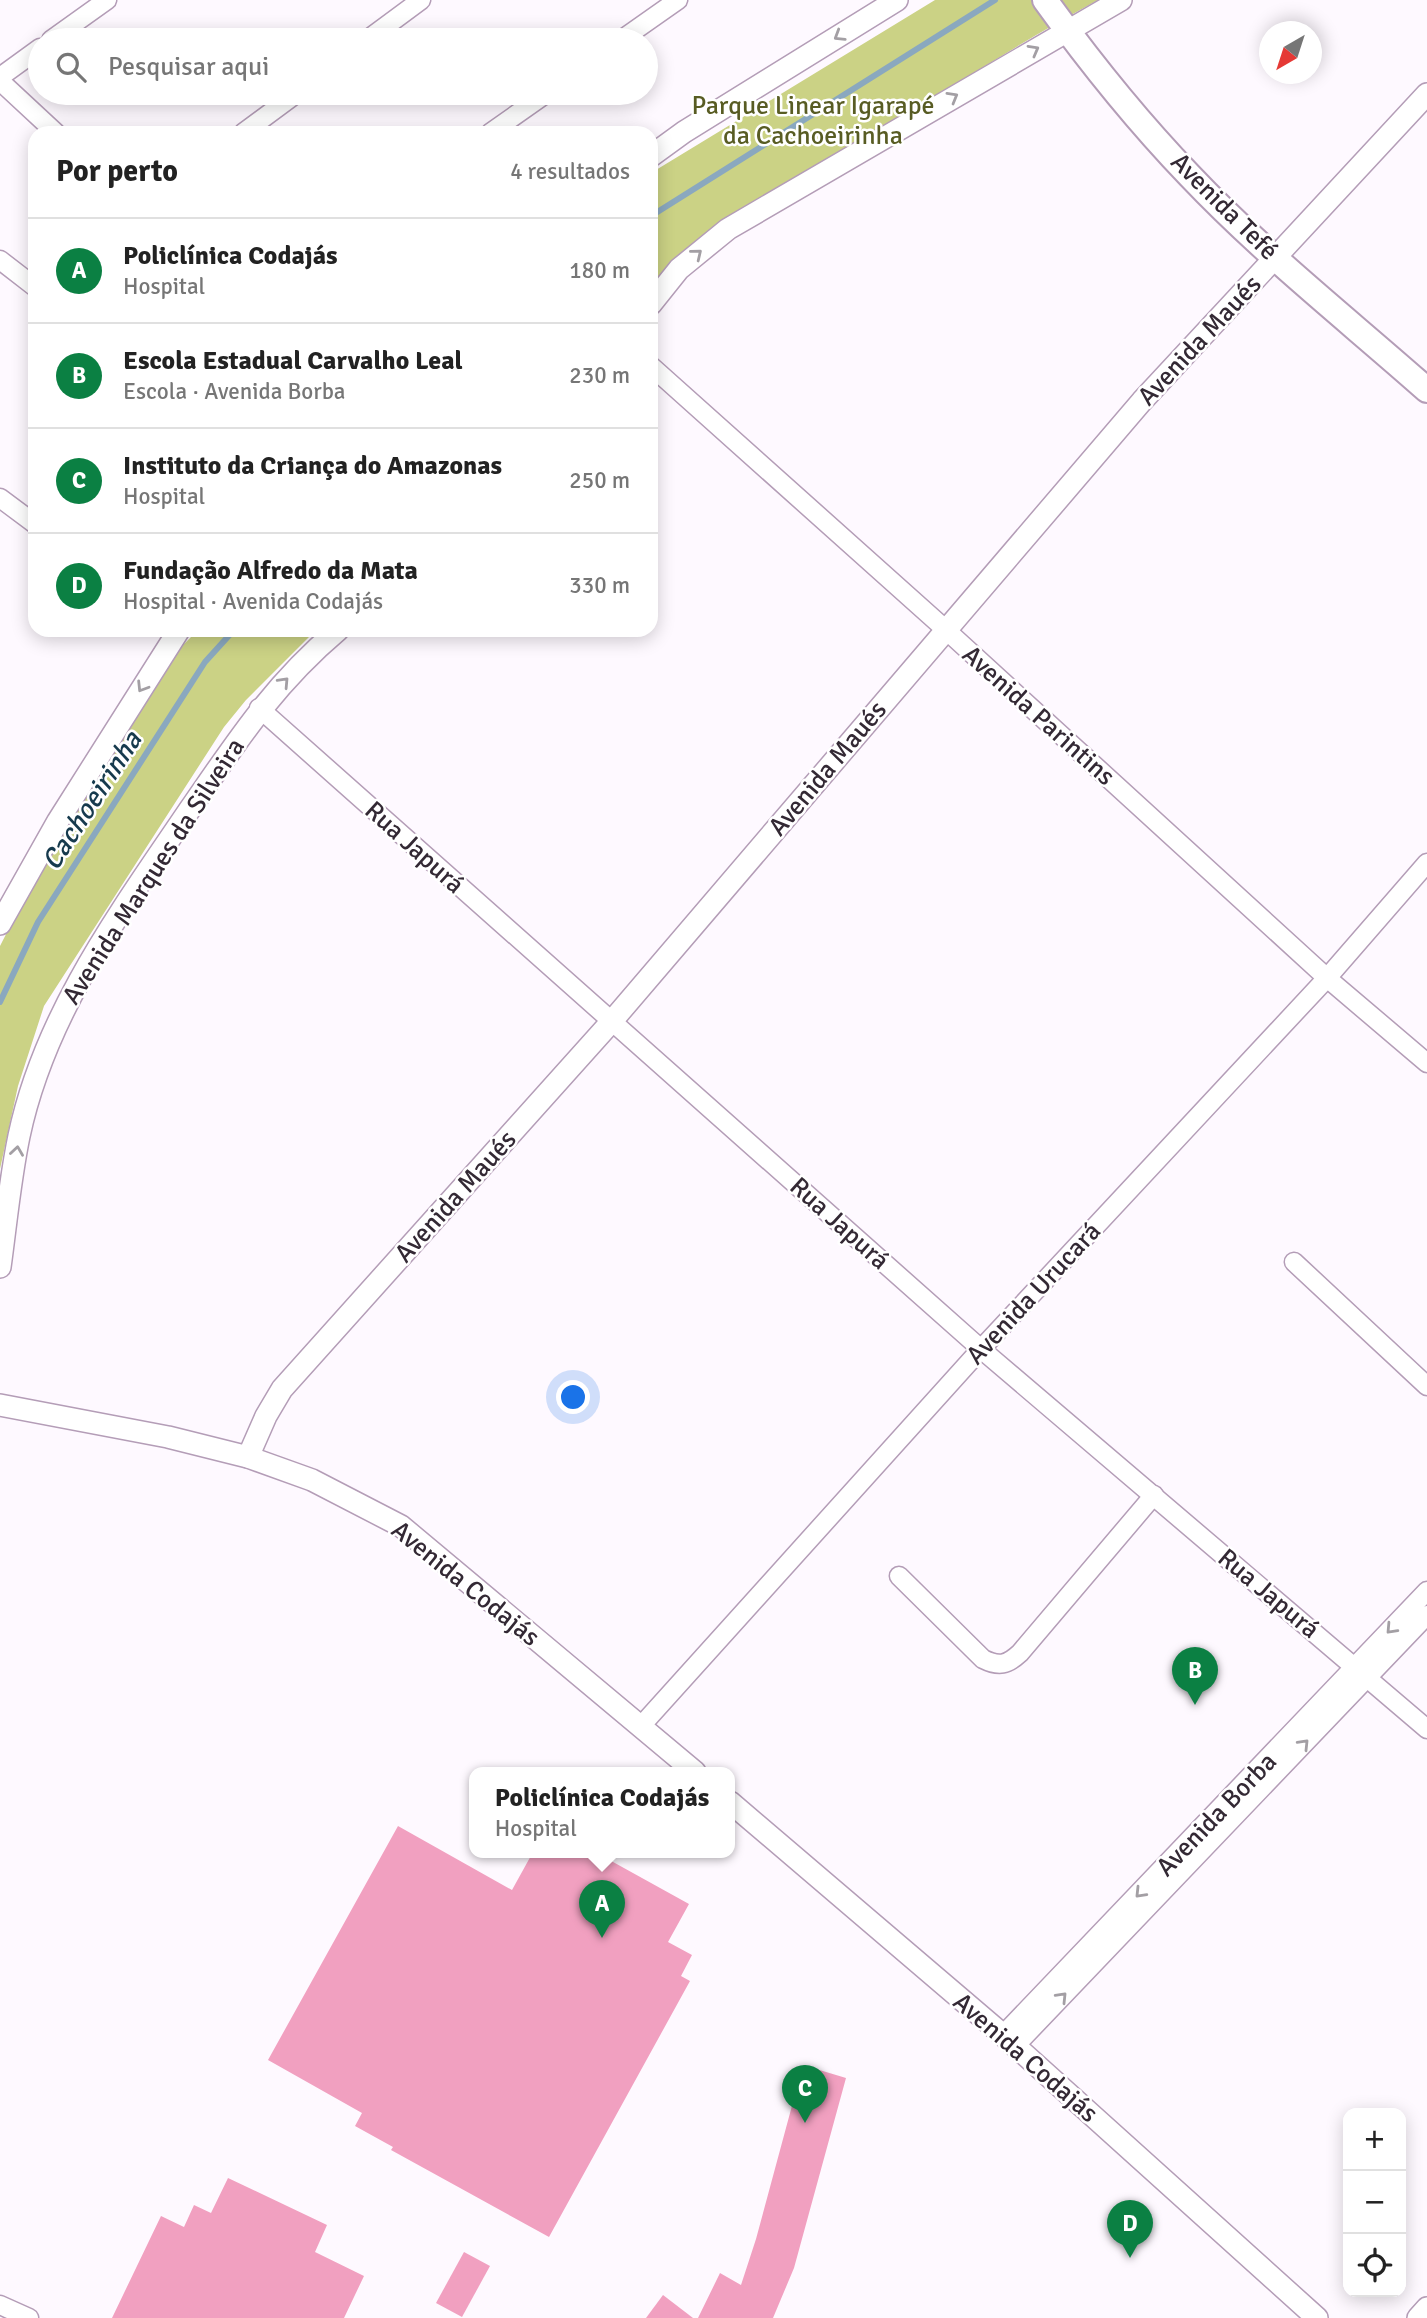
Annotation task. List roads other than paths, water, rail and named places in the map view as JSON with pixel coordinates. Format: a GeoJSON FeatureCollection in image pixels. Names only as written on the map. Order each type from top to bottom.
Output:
{"type":"FeatureCollection","features":[{"type":"Feature","properties":{"kind":"main road","name":"Avenida Tefé"},"geometry":{"type":"LineString","coordinates":[[1045,0],[1190,177],[1427,390]]}},
{"type":"Feature","properties":{"kind":"street"},"geometry":{"type":"LineString","coordinates":[[68,28],[107,0]]}},
{"type":"Feature","properties":{"kind":"street"},"geometry":{"type":"LineString","coordinates":[[383,28],[421,0]]}},
{"type":"Feature","properties":{"kind":"street"},"geometry":{"type":"LineString","coordinates":[[638,28],[678,0]]}},
{"type":"Feature","properties":{"kind":"street"},"geometry":{"type":"LineString","coordinates":[[658,151],[684,132],[897,0]]}},
{"type":"Feature","properties":{"kind":"street"},"geometry":{"type":"LineString","coordinates":[[658,295],[678,269],[728,229],[1066,28],[1121,0]]}},
{"type":"Feature","properties":{"kind":"street"},"geometry":{"type":"LineString","coordinates":[[28,57],[0,79],[49,126]]}},
{"type":"Feature","properties":{"kind":"street","name":"Avenida Maués"},"geometry":{"type":"LineString","coordinates":[[248,1457],[265,1416],[282,1389],[612,1021],[1142,401],[1427,93]]}},
{"type":"Feature","properties":{"kind":"street"},"geometry":{"type":"LineString","coordinates":[[252,126],[281,105]]}},
{"type":"Feature","properties":{"kind":"street"},"geometry":{"type":"LineString","coordinates":[[500,126],[530,105]]}},
{"type":"Feature","properties":{"kind":"street"},"geometry":{"type":"LineString","coordinates":[[0,260],[28,282]]}},
{"type":"Feature","properties":{"kind":"street","name":"Avenida Parintins"},"geometry":{"type":"LineString","coordinates":[[658,372],[946,629],[1327,978],[1427,1063]]}},
{"type":"Feature","properties":{"kind":"street"},"geometry":{"type":"LineString","coordinates":[[0,498],[28,519]]}},
{"type":"Feature","properties":{"kind":"street"},"geometry":{"type":"LineString","coordinates":[[0,924],[58,821],[175,637]]}},
{"type":"Feature","properties":{"kind":"street","name":"Avenida Marques da Silveira"},"geometry":{"type":"LineString","coordinates":[[0,1267],[19,1135],[66,1002],[119,914],[259,708],[330,637]]}},
{"type":"Feature","properties":{"kind":"street","name":"Rua Japurá"},"geometry":{"type":"LineString","coordinates":[[259,708],[981,1349],[1427,1729]]}},
{"type":"Feature","properties":{"kind":"street","name":"Avenida Urucará"},"geometry":{"type":"LineString","coordinates":[[641,1726],[981,1349],[1327,978],[1427,863]]}},
{"type":"Feature","properties":{"kind":"street"},"geometry":{"type":"LineString","coordinates":[[1294,1262],[1427,1386]]}},
{"type":"Feature","properties":{"kind":"street","name":"Avenida Codajás"},"geometry":{"type":"LineString","coordinates":[[0,1405],[168,1437],[248,1457],[312,1480],[401,1526],[689,1767]]}},
{"type":"Feature","properties":{"kind":"street"},"geometry":{"type":"LineString","coordinates":[[899,1576],[983,1659],[994,1665],[1008,1664],[1154,1495]]}},
{"type":"Feature","properties":{"kind":"street","name":"Avenida Borba"},"geometry":{"type":"LineString","coordinates":[[1362,1672],[1427,1591]]}},
{"type":"Feature","properties":{"kind":"street","name":"Avenida Borba"},"geometry":{"type":"LineString","coordinates":[[1009,2040],[1362,1672],[1427,1615]]}},
{"type":"Feature","properties":{"kind":"street","name":"Avenida Codajás"},"geometry":{"type":"LineString","coordinates":[[735,1806],[1009,2040],[1317,2318]]}},
{"type":"Feature","properties":{"kind":"street"},"geometry":{"type":"LineString","coordinates":[[0,2305],[29,2318]]}},
{"type":"Feature","properties":{"kind":"street"},"geometry":{"type":"LineString","coordinates":[[1418,2318],[1427,2308]]}},
{"type":"Feature","properties":{"kind":"waterway","name":"Cachoeirinha"},"geometry":{"type":"LineString","coordinates":[[658,212],[995,0]]}},
{"type":"Feature","properties":{"kind":"waterway","name":"Cachoeirinha"},"geometry":{"type":"LineString","coordinates":[[0,1002],[38,922],[205,662],[228,637]]}},
{"type":"Feature","properties":{"kind":"place","name":"Escola Estadual Carvalho Leal"},"geometry":{"type":"Point","coordinates":[1195,1705]}},
{"type":"Feature","properties":{"kind":"place","name":"Policlínica Codajás"},"geometry":{"type":"Point","coordinates":[602,1938]}},
{"type":"Feature","properties":{"kind":"place","name":"Instituto da Criança do Amazonas"},"geometry":{"type":"Point","coordinates":[805,2123]}},
{"type":"Feature","properties":{"kind":"place","name":"Fundação Alfredo da Mata"},"geometry":{"type":"Point","coordinates":[1130,2258]}},
{"type":"Feature","properties":{"kind":"park label","name":"Parque Linear Igarapé da Cachoeirinha"},"geometry":{"type":"Point","coordinates":[813,120]}}]}
